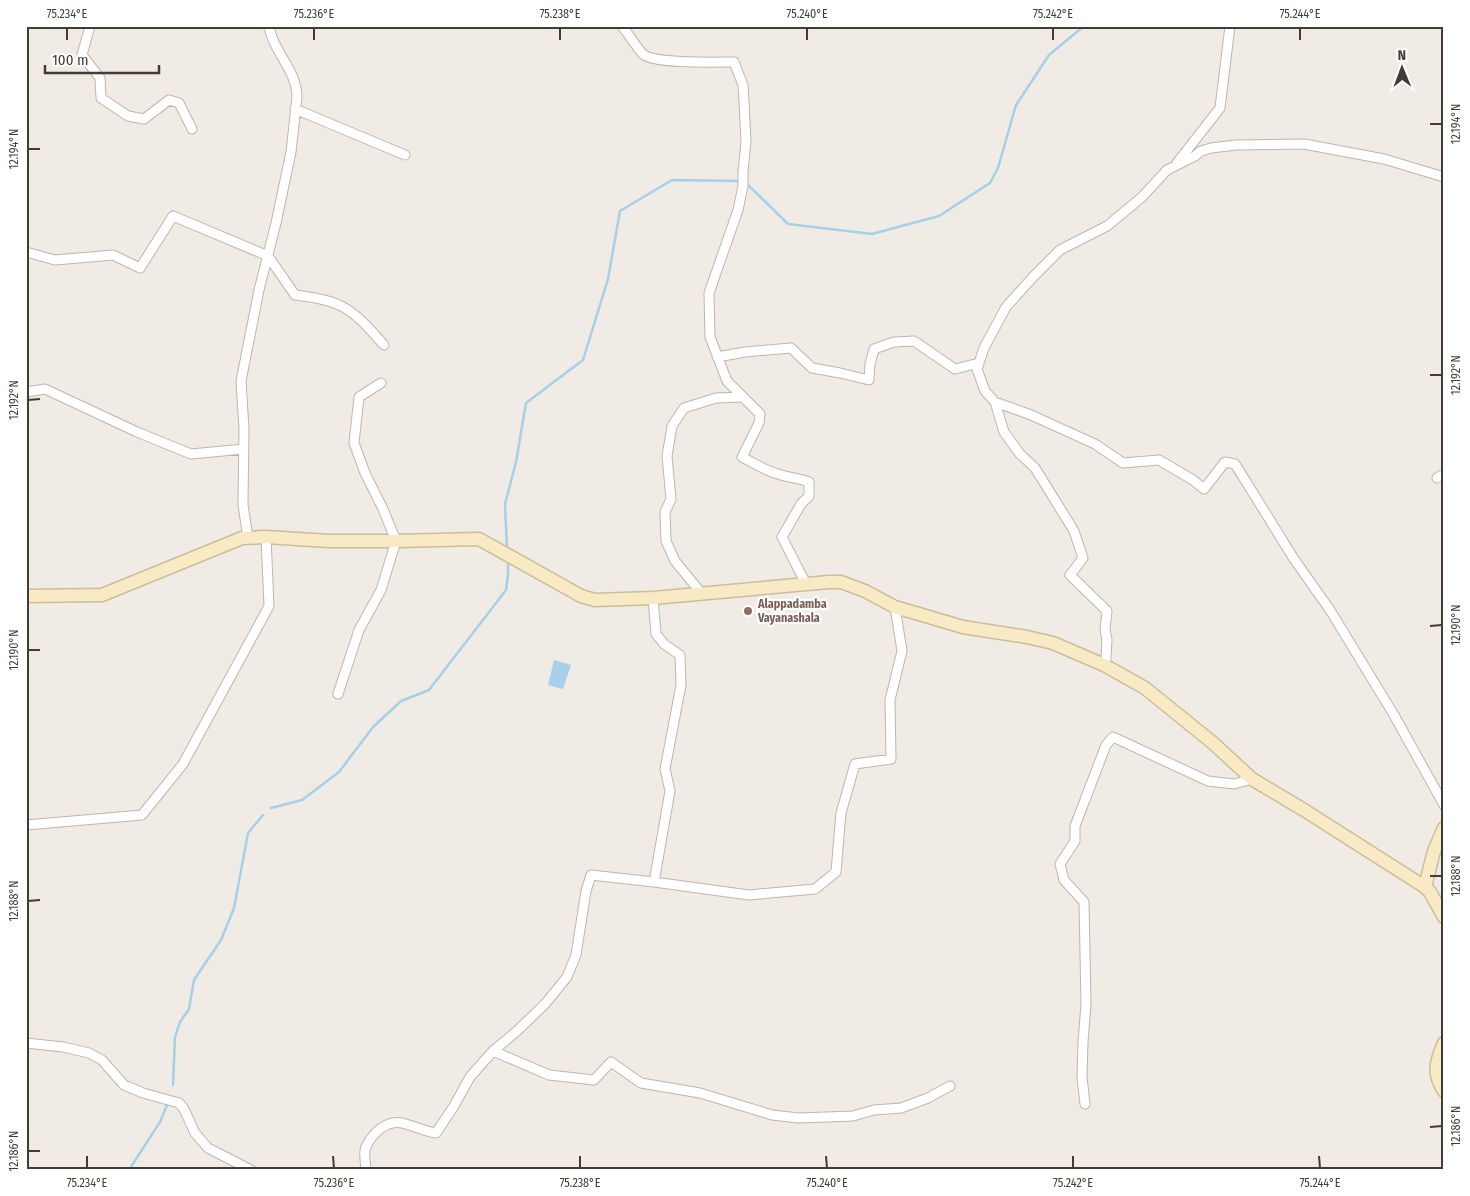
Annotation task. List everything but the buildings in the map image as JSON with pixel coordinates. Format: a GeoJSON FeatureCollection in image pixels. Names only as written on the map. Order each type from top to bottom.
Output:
{"type":"FeatureCollection","features":[{"type":"Feature","properties":{"kind":"street"},"geometry":{"type":"LineString","coordinates":[[90,26],[82,55],[100,78],[101,98],[128,116],[144,119],[169,100],[179,103],[192,129]]}},
{"type":"Feature","properties":{"kind":"street"},"geometry":{"type":"LineString","coordinates":[[248,538],[243,505],[244,429],[241,381],[290,152],[297,88],[295,80],[274,42],[269,26]]}},
{"type":"Feature","properties":{"kind":"street"},"geometry":{"type":"LineString","coordinates":[[622,26],[643,54],[660,59],[734,62],[743,85],[746,141],[743,186],[738,210],[709,293],[710,337],[727,381],[760,414],[760,423],[742,457],[778,474],[810,482],[809,496],[801,504],[782,537],[806,584]]}},
{"type":"Feature","properties":{"kind":"street"},"geometry":{"type":"LineString","coordinates":[[1174,166],[1220,108],[1230,26]]}},
{"type":"Feature","properties":{"kind":"street"},"geometry":{"type":"LineString","coordinates":[[296,109],[405,155]]}},
{"type":"Feature","properties":{"kind":"street"},"geometry":{"type":"LineString","coordinates":[[1104,665],[1107,640],[1105,629],[1107,611],[1070,576],[1084,558],[1074,531],[1035,468],[1020,454],[1004,432],[995,402],[985,391],[977,369],[984,348],[1006,307],[1060,250],[1107,226],[1141,198],[1167,170],[1201,151],[1211,148],[1236,145],[1304,144],[1384,159],[1444,177]]}},
{"type":"Feature","properties":{"kind":"street"},"geometry":{"type":"LineString","coordinates":[[26,252],[55,260],[113,255],[140,268],[173,216],[268,256],[295,295],[342,306],[360,320],[384,345]]}},
{"type":"Feature","properties":{"kind":"street"},"geometry":{"type":"LineString","coordinates":[[717,357],[745,352],[791,348],[812,368],[869,380],[870,364],[874,349],[894,342],[914,341],[955,369],[979,363]]}},
{"type":"Feature","properties":{"kind":"street"},"geometry":{"type":"LineString","coordinates":[[338,694],[359,630],[381,590],[396,541],[383,508],[364,473],[354,443],[359,398],[381,383]]}},
{"type":"Feature","properties":{"kind":"street"},"geometry":{"type":"LineString","coordinates":[[26,392],[45,389],[137,432],[191,454],[244,449]]}},
{"type":"Feature","properties":{"kind":"street"},"geometry":{"type":"LineString","coordinates":[[702,594],[675,561],[666,541],[665,512],[672,499],[667,456],[672,426],[684,408],[716,398],[742,397]]}},
{"type":"Feature","properties":{"kind":"street"},"geometry":{"type":"LineString","coordinates":[[995,402],[1031,415],[1095,444],[1123,463],[1159,460],[1193,480],[1204,490],[1225,462],[1235,464],[1294,559],[1330,610],[1394,715],[1444,805]]}},
{"type":"Feature","properties":{"kind":"street"},"geometry":{"type":"LineString","coordinates":[[26,825],[142,815],[182,764],[269,606],[266,537]]}},
{"type":"Feature","properties":{"kind":"street"},"geometry":{"type":"LineString","coordinates":[[26,596],[102,595],[242,538],[266,537],[329,541],[479,540],[582,596],[595,600],[653,598],[841,582],[865,591],[895,607],[963,627],[1053,643],[1104,665],[1145,688],[1213,743],[1252,779],[1425,887],[1430,892],[1444,917]]}},
{"type":"Feature","properties":{"kind":"street"},"geometry":{"type":"LineString","coordinates":[[653,598],[656,634],[664,644],[680,655],[681,685],[665,769],[670,791],[654,882]]}},
{"type":"Feature","properties":{"kind":"street"},"geometry":{"type":"LineString","coordinates":[[366,1170],[365,1148],[383,1126],[400,1123],[426,1132],[436,1133],[470,1077],[493,1050],[546,1004],[567,977],[576,955],[590,875],[749,895],[815,889],[836,872],[841,813],[855,764],[891,759],[890,700],[902,652],[895,607]]}},
{"type":"Feature","properties":{"kind":"street"},"geometry":{"type":"LineString","coordinates":[[1085,1104],[1082,1077],[1086,1004],[1084,902],[1064,880],[1060,864],[1075,842],[1075,826],[1106,745],[1113,738],[1208,781],[1234,784],[1252,779]]}},
{"type":"Feature","properties":{"kind":"street"},"geometry":{"type":"LineString","coordinates":[[1425,887],[1434,851],[1444,828]]}},
{"type":"Feature","properties":{"kind":"street"},"geometry":{"type":"LineString","coordinates":[[26,1043],[62,1046],[89,1053],[102,1060],[124,1085],[143,1093],[179,1103],[184,1109],[195,1133],[208,1148],[251,1170]]}},
{"type":"Feature","properties":{"kind":"street"},"geometry":{"type":"LineString","coordinates":[[1444,1043],[1435,1069],[1438,1082],[1444,1091]]}},
{"type":"Feature","properties":{"kind":"street"},"geometry":{"type":"LineString","coordinates":[[493,1050],[549,1075],[594,1080],[611,1062],[641,1083],[700,1092],[772,1116],[800,1118],[852,1116],[874,1110],[901,1108],[928,1098],[950,1086]]}},
{"type":"Feature","properties":{"kind":"water"},"geometry":{"type":"Polygon","coordinates":[[[554,660],[571,665],[563,689],[548,685],[554,660]]]}},
{"type":"Feature","properties":{"kind":"waterway"},"geometry":{"type":"LineString","coordinates":[[745,182],[788,224],[872,234],[939,216],[990,183],[998,168],[1016,105],[1049,55],[1084,26]]}},
{"type":"Feature","properties":{"kind":"waterway"},"geometry":{"type":"LineString","coordinates":[[507,548],[505,504],[516,462],[526,403],[583,360],[608,279],[620,211],[672,180],[740,181]]}},
{"type":"Feature","properties":{"kind":"waterway"},"geometry":{"type":"LineString","coordinates":[[271,808],[302,800],[339,772],[373,727],[401,701],[429,690],[506,590],[508,563]]}},
{"type":"Feature","properties":{"kind":"waterway"},"geometry":{"type":"LineString","coordinates":[[173,1085],[175,1037],[180,1022],[189,1009],[194,980],[221,940],[234,908],[248,833],[263,815]]}},
{"type":"Feature","properties":{"kind":"waterway"},"geometry":{"type":"LineString","coordinates":[[129,1170],[160,1122],[167,1105]]}},
{"type":"Feature","properties":{"kind":"place","name":"Alappadamba Vayanashala"},"geometry":{"type":"Point","coordinates":[748,611]}}]}
